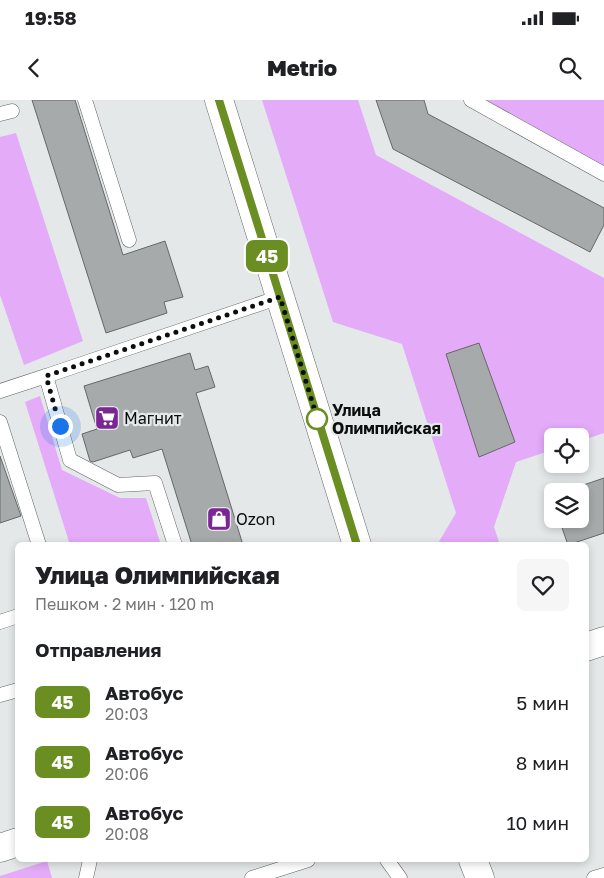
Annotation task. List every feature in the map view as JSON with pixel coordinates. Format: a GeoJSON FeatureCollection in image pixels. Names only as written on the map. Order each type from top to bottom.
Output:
{"type":"FeatureCollection","features":[{"type":"Feature","properties":{"kind":"main road"},"geometry":{"type":"LineString","coordinates":[[219,100],[356,542]]}},
{"type":"Feature","properties":{"kind":"main road"},"geometry":{"type":"LineString","coordinates":[[589,646],[604,641]]}},
{"type":"Feature","properties":{"kind":"main road"},"geometry":{"type":"LineString","coordinates":[[0,848],[15,843]]}},
{"type":"Feature","properties":{"kind":"main road"},"geometry":{"type":"LineString","coordinates":[[474,862],[480,878]]}},
{"type":"Feature","properties":{"kind":"lane"},"geometry":{"type":"LineString","coordinates":[[86,100],[129,240]]}},
{"type":"Feature","properties":{"kind":"lane"},"geometry":{"type":"LineString","coordinates":[[471,100],[604,174]]}},
{"type":"Feature","properties":{"kind":"lane"},"geometry":{"type":"LineString","coordinates":[[0,391],[280,297]]}},
{"type":"Feature","properties":{"kind":"lane"},"geometry":{"type":"LineString","coordinates":[[46,376],[70,460],[118,485],[155,483],[174,542]]}},
{"type":"Feature","properties":{"kind":"lane"},"geometry":{"type":"LineString","coordinates":[[0,422],[38,542]]}},
{"type":"Feature","properties":{"kind":"lane"},"geometry":{"type":"LineString","coordinates":[[0,622],[15,617]]}},
{"type":"Feature","properties":{"kind":"lane"},"geometry":{"type":"LineString","coordinates":[[0,695],[15,691]]}},
{"type":"Feature","properties":{"kind":"lane"},"geometry":{"type":"LineString","coordinates":[[86,878],[90,862]]}},
{"type":"Feature","properties":{"kind":"lane"},"geometry":{"type":"LineString","coordinates":[[252,878],[302,862]]}},
{"type":"Feature","properties":{"kind":"lane"},"geometry":{"type":"LineString","coordinates":[[388,862],[400,878]]}},
{"type":"Feature","properties":{"kind":"lane"},"geometry":{"type":"LineString","coordinates":[[594,878],[604,875]]}},
{"type":"Feature","properties":{"kind":"shaded area"},"geometry":{"type":"Polygon","coordinates":[[[262,100],[358,100],[376,155],[604,278],[604,433],[589,438],[589,428],[544,428],[544,453],[516,462],[494,527],[499,542],[439,542],[456,513],[402,344],[333,322],[262,100]]]}},
{"type":"Feature","properties":{"kind":"shaded area"},"geometry":{"type":"Polygon","coordinates":[[[481,100],[604,100],[604,168],[481,100]]]}},
{"type":"Feature","properties":{"kind":"shaded area"},"geometry":{"type":"Polygon","coordinates":[[[16,133],[83,341],[24,365],[0,295],[0,137],[16,133]]]}},
{"type":"Feature","properties":{"kind":"shaded area"},"geometry":{"type":"Polygon","coordinates":[[[40,396],[62,470],[120,498],[146,498],[160,542],[69,542],[25,402],[40,396]]]}},
{"type":"Feature","properties":{"kind":"shaded area"},"geometry":{"type":"Polygon","coordinates":[[[47,862],[52,878],[0,878],[0,876],[47,862]]]}},
{"type":"Feature","properties":{"kind":"building"},"geometry":{"type":"Polygon","coordinates":[[[32,100],[75,100],[123,255],[165,241],[183,297],[164,302],[167,313],[106,333],[32,100]]]}},
{"type":"Feature","properties":{"kind":"building"},"geometry":{"type":"Polygon","coordinates":[[[376,100],[424,100],[428,114],[604,208],[604,225],[590,252],[393,149],[376,100]]]}},
{"type":"Feature","properties":{"kind":"building"},"geometry":{"type":"Polygon","coordinates":[[[479,343],[515,442],[479,457],[446,354],[479,343]]]}},
{"type":"Feature","properties":{"kind":"building"},"geometry":{"type":"Polygon","coordinates":[[[190,353],[195,370],[208,366],[215,387],[196,393],[242,542],[191,542],[162,449],[133,458],[130,450],[93,462],[90,461],[82,434],[97,429],[84,386],[190,353]]]}},
{"type":"Feature","properties":{"kind":"building"},"geometry":{"type":"Polygon","coordinates":[[[0,456],[21,516],[0,523],[0,456]]]}},
{"type":"Feature","properties":{"kind":"building"},"geometry":{"type":"Polygon","coordinates":[[[604,478],[604,533],[577,542],[567,542],[562,528],[589,528],[589,483],[604,478]]]}},
{"type":"Feature","properties":{"kind":"bus line","name":"45"},"geometry":{"type":"LineString","coordinates":[[219,100],[356,542]]}},
{"type":"Feature","properties":{"kind":"place","name":"Магнит"},"geometry":{"type":"Point","coordinates":[107,418]}},
{"type":"Feature","properties":{"kind":"place","name":"Улица Олимпийская"},"geometry":{"type":"Point","coordinates":[317,419]}},
{"type":"Feature","properties":{"kind":"place","name":"Ozon"},"geometry":{"type":"Point","coordinates":[219,519]}},
{"type":"Feature","properties":{"kind":"route"},"geometry":{"type":"LineString","coordinates":[[60,426],[46,376],[280,297],[319,424],[317,419]]}}]}
